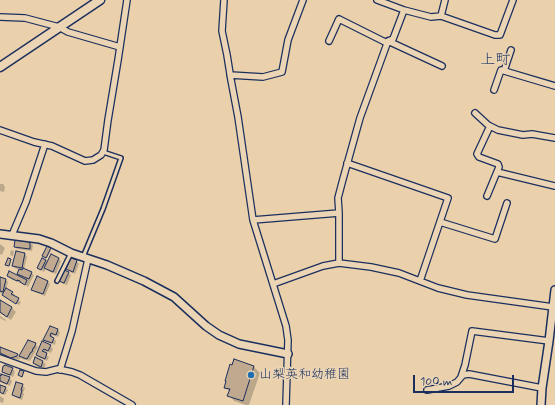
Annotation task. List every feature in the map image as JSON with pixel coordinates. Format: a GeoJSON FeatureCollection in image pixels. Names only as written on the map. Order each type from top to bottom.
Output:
{"type":"FeatureCollection","features":[{"type":"Feature","properties":{"kind":"main road"},"geometry":{"type":"LineString","coordinates":[[0,67],[100,0]]}},
{"type":"Feature","properties":{"kind":"street"},"geometry":{"type":"LineString","coordinates":[[0,130],[34,142],[52,146],[85,161],[93,160],[101,155],[104,150],[127,0]]}},
{"type":"Feature","properties":{"kind":"street"},"geometry":{"type":"LineString","coordinates":[[224,0],[222,31],[238,117],[253,220],[286,326],[288,340],[286,405]]}},
{"type":"Feature","properties":{"kind":"street"},"geometry":{"type":"LineString","coordinates":[[230,75],[262,77],[282,72],[288,40],[303,0]]}},
{"type":"Feature","properties":{"kind":"street"},"geometry":{"type":"LineString","coordinates":[[377,0],[404,10],[431,17],[441,16],[495,35],[500,35],[513,0]]}},
{"type":"Feature","properties":{"kind":"street"},"geometry":{"type":"LineString","coordinates":[[441,16],[445,0]]}},
{"type":"Feature","properties":{"kind":"street"},"geometry":{"type":"LineString","coordinates":[[339,263],[338,198],[360,118],[388,42],[393,39],[404,10]]}},
{"type":"Feature","properties":{"kind":"street"},"geometry":{"type":"LineString","coordinates":[[0,17],[25,18],[59,27],[68,32],[120,47]]}},
{"type":"Feature","properties":{"kind":"street"},"geometry":{"type":"LineString","coordinates":[[329,41],[339,19],[442,66]]}},
{"type":"Feature","properties":{"kind":"street"},"geometry":{"type":"LineString","coordinates":[[504,71],[511,50]]}},
{"type":"Feature","properties":{"kind":"street"},"geometry":{"type":"LineString","coordinates":[[494,90],[501,70],[555,86]]}},
{"type":"Feature","properties":{"kind":"street"},"geometry":{"type":"LineString","coordinates":[[475,113],[490,126],[498,130],[523,135],[532,134],[555,138]]}},
{"type":"Feature","properties":{"kind":"street"},"geometry":{"type":"LineString","coordinates":[[487,196],[499,166],[498,164],[479,157],[477,154],[490,126]]}},
{"type":"Feature","properties":{"kind":"street"},"geometry":{"type":"LineString","coordinates":[[12,235],[26,202],[45,144]]}},
{"type":"Feature","properties":{"kind":"street"},"geometry":{"type":"LineString","coordinates":[[347,163],[448,198],[420,281]]}},
{"type":"Feature","properties":{"kind":"street"},"geometry":{"type":"LineString","coordinates":[[497,172],[555,186]]}},
{"type":"Feature","properties":{"kind":"street"},"geometry":{"type":"LineString","coordinates":[[440,222],[495,239],[507,202]]}},
{"type":"Feature","properties":{"kind":"street"},"geometry":{"type":"LineString","coordinates":[[253,220],[339,213]]}},
{"type":"Feature","properties":{"kind":"street"},"geometry":{"type":"LineString","coordinates":[[0,234],[39,239],[107,265],[144,281],[174,297],[206,326],[219,335],[239,344],[288,354]]}},
{"type":"Feature","properties":{"kind":"street"},"geometry":{"type":"LineString","coordinates":[[60,370],[72,331],[86,258]]}},
{"type":"Feature","properties":{"kind":"street"},"geometry":{"type":"LineString","coordinates":[[273,284],[323,266],[339,263],[371,267],[393,272],[438,288],[553,312]]}},
{"type":"Feature","properties":{"kind":"street"},"geometry":{"type":"LineString","coordinates":[[541,405],[555,290]]}},
{"type":"Feature","properties":{"kind":"street"},"geometry":{"type":"LineString","coordinates":[[461,377],[472,331],[549,342]]}},
{"type":"Feature","properties":{"kind":"street"},"geometry":{"type":"LineString","coordinates":[[0,358],[36,371],[46,372],[58,369],[72,372],[80,375],[132,405]]}},
{"type":"Feature","properties":{"kind":"street"},"geometry":{"type":"LineString","coordinates":[[427,390],[449,386],[463,375],[469,374],[542,388]]}},
{"type":"Feature","properties":{"kind":"lane"},"geometry":{"type":"LineString","coordinates":[[86,258],[121,158],[103,152]]}},
{"type":"Feature","properties":{"kind":"lane"},"geometry":{"type":"LineString","coordinates":[[57,281],[71,252]]}},
{"type":"Feature","properties":{"kind":"building"},"geometry":{"type":"Polygon","coordinates":[[[15,240],[30,242],[30,249],[14,247],[15,240]]]}},
{"type":"Feature","properties":{"kind":"building"},"geometry":{"type":"Polygon","coordinates":[[[47,246],[51,248],[46,258],[42,256],[47,246]]]}},
{"type":"Feature","properties":{"kind":"building"},"geometry":{"type":"Polygon","coordinates":[[[16,251],[25,253],[22,268],[12,266],[16,251]]]}},
{"type":"Feature","properties":{"kind":"building"},"geometry":{"type":"Polygon","coordinates":[[[51,254],[59,258],[53,272],[44,268],[51,254]]]}},
{"type":"Feature","properties":{"kind":"building"},"geometry":{"type":"Polygon","coordinates":[[[8,258],[11,259],[9,266],[5,265],[8,258]]]}},
{"type":"Feature","properties":{"kind":"building"},"geometry":{"type":"Polygon","coordinates":[[[42,258],[46,260],[41,270],[37,268],[42,258]]]}},
{"type":"Feature","properties":{"kind":"building"},"geometry":{"type":"Polygon","coordinates":[[[71,258],[77,260],[73,272],[66,269],[71,258]]]}},
{"type":"Feature","properties":{"kind":"building"},"geometry":{"type":"Polygon","coordinates":[[[23,268],[32,272],[29,279],[17,274],[19,269],[22,270],[23,268]]]}},
{"type":"Feature","properties":{"kind":"building"},"geometry":{"type":"Polygon","coordinates":[[[64,270],[69,272],[64,283],[59,281],[64,270]]]}},
{"type":"Feature","properties":{"kind":"building"},"geometry":{"type":"Polygon","coordinates":[[[9,271],[27,280],[25,285],[20,281],[7,276],[9,271]]]}},
{"type":"Feature","properties":{"kind":"building"},"geometry":{"type":"Polygon","coordinates":[[[37,276],[48,281],[43,294],[31,290],[37,276]]]}},
{"type":"Feature","properties":{"kind":"building"},"geometry":{"type":"Polygon","coordinates":[[[0,277],[6,279],[3,292],[0,291],[0,277]]]}},
{"type":"Feature","properties":{"kind":"building"},"geometry":{"type":"Polygon","coordinates":[[[6,288],[13,292],[11,294],[19,298],[16,304],[2,295],[6,288]]]}},
{"type":"Feature","properties":{"kind":"building"},"geometry":{"type":"Polygon","coordinates":[[[0,300],[12,307],[7,317],[0,312],[0,300]]]}},
{"type":"Feature","properties":{"kind":"building"},"geometry":{"type":"Polygon","coordinates":[[[50,326],[58,329],[56,335],[51,333],[50,336],[54,338],[52,343],[43,340],[50,326]]]}},
{"type":"Feature","properties":{"kind":"building"},"geometry":{"type":"Polygon","coordinates":[[[28,340],[36,343],[27,359],[19,356],[28,340]]]}},
{"type":"Feature","properties":{"kind":"building"},"geometry":{"type":"Polygon","coordinates":[[[42,341],[51,345],[48,351],[44,349],[42,351],[47,353],[45,359],[36,355],[42,341]]]}},
{"type":"Feature","properties":{"kind":"building"},"geometry":{"type":"Polygon","coordinates":[[[0,347],[18,354],[17,356],[11,358],[0,353],[0,347]]]}},
{"type":"Feature","properties":{"kind":"building"},"geometry":{"type":"Polygon","coordinates":[[[35,357],[43,361],[41,367],[33,363],[35,357]]]}},
{"type":"Feature","properties":{"kind":"building"},"geometry":{"type":"Polygon","coordinates":[[[234,359],[254,366],[243,401],[227,396],[230,389],[224,388],[230,364],[232,365],[234,359]]]}},
{"type":"Feature","properties":{"kind":"building"},"geometry":{"type":"Polygon","coordinates":[[[5,365],[13,368],[10,375],[2,372],[3,366],[5,365]]]}},
{"type":"Feature","properties":{"kind":"building"},"geometry":{"type":"Polygon","coordinates":[[[20,370],[24,371],[22,377],[18,375],[20,370]]]}},
{"type":"Feature","properties":{"kind":"building"},"geometry":{"type":"Polygon","coordinates":[[[1,374],[10,377],[7,384],[0,381],[1,374]]]}},
{"type":"Feature","properties":{"kind":"building"},"geometry":{"type":"Polygon","coordinates":[[[16,382],[23,384],[20,398],[12,395],[16,382]]]}},
{"type":"Feature","properties":{"kind":"building"},"geometry":{"type":"Polygon","coordinates":[[[0,385],[6,387],[3,394],[0,392],[0,385]]]}},
{"type":"Feature","properties":{"kind":"place","name":"山梨英和幼稚園"},"geometry":{"type":"Point","coordinates":[251,375]}},
{"type":"Feature","properties":{"kind":"district","name":"上町"},"geometry":{"type":"Point","coordinates":[495,61]}}]}
